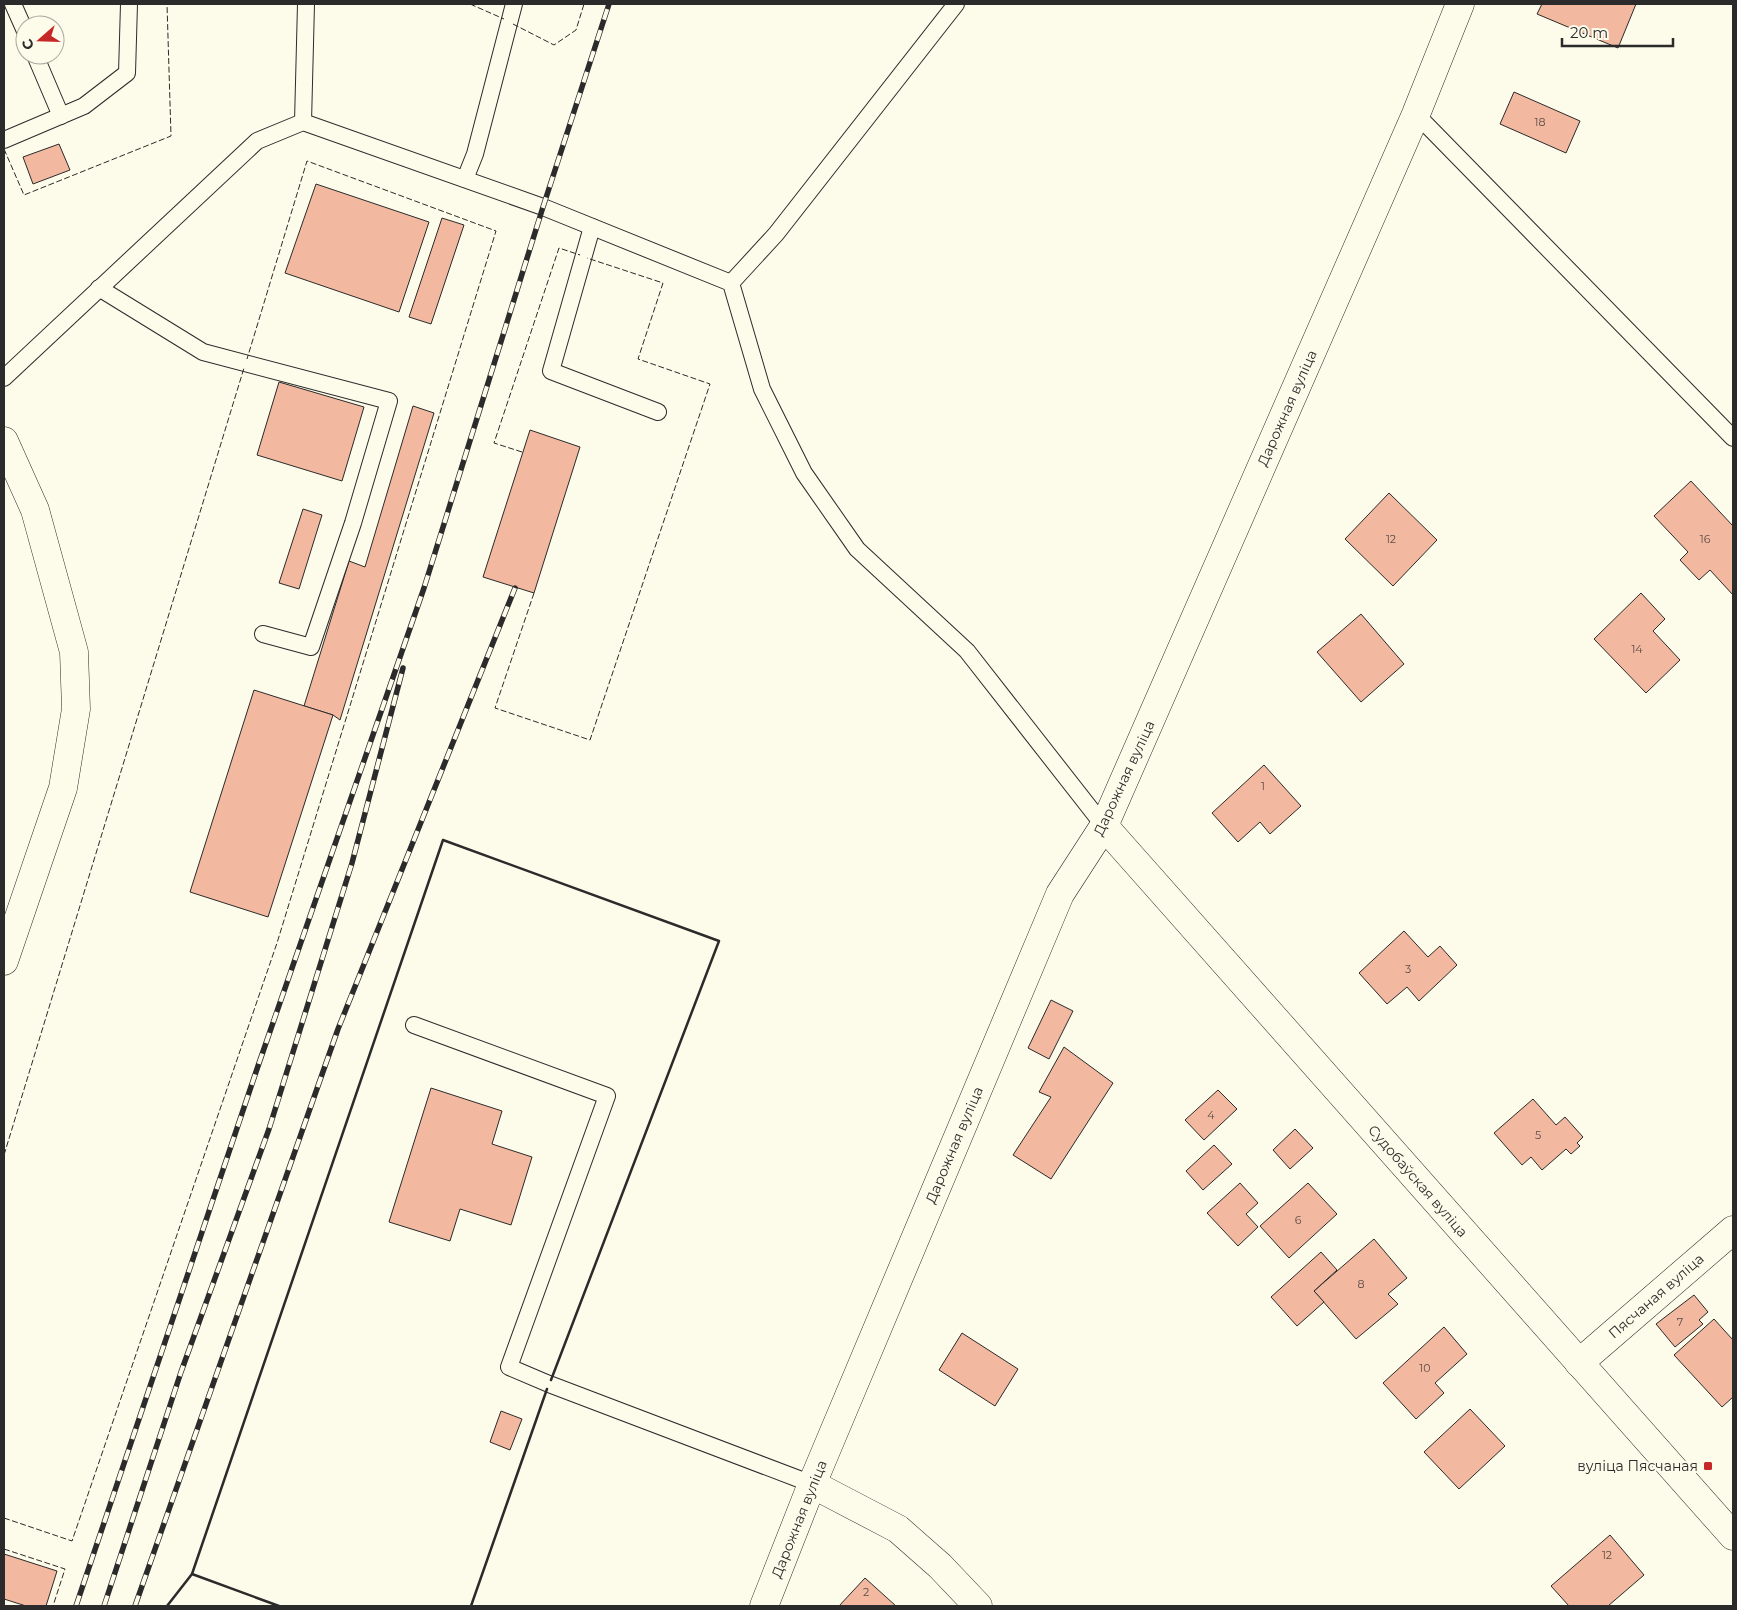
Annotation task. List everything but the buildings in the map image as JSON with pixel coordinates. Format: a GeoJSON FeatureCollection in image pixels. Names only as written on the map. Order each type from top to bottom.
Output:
{"type":"FeatureCollection","features":[{"type":"Feature","properties":{"kind":"street","name":"Дарожная вуліца"},"geometry":{"type":"LineString","coordinates":[[764,1606],[812,1484],[1060,894],[1104,826],[1416,114],[1460,4]]}},
{"type":"Feature","properties":{"kind":"street"},"geometry":{"type":"LineString","coordinates":[[4,441],[36,510],[72,643],[76,709],[62,788],[4,961]]}},
{"type":"Feature","properties":{"kind":"street","name":"Судобаўская вуліца"},"geometry":{"type":"LineString","coordinates":[[1104,826],[1733,1536]]}},
{"type":"Feature","properties":{"kind":"street","name":"Пясчаная вуліца"},"geometry":{"type":"LineString","coordinates":[[1579,1363],[1733,1230]]}},
{"type":"Feature","properties":{"kind":"street"},"geometry":{"type":"LineString","coordinates":[[812,1484],[898,1529],[940,1566],[978,1606]]}},
{"type":"Feature","properties":{"kind":"lane"},"geometry":{"type":"LineString","coordinates":[[4,140],[84,106],[127,73],[129,4]]}},
{"type":"Feature","properties":{"kind":"lane"},"geometry":{"type":"LineString","coordinates":[[303,122],[306,4]]}},
{"type":"Feature","properties":{"kind":"lane"},"geometry":{"type":"LineString","coordinates":[[465,179],[475,154],[514,4]]}},
{"type":"Feature","properties":{"kind":"lane"},"geometry":{"type":"LineString","coordinates":[[731,283],[776,234],[956,4]]}},
{"type":"Feature","properties":{"kind":"lane"},"geometry":{"type":"LineString","coordinates":[[39,65],[61,116]]}},
{"type":"Feature","properties":{"kind":"lane"},"geometry":{"type":"LineString","coordinates":[[1416,114],[1733,438]]}},
{"type":"Feature","properties":{"kind":"lane"},"geometry":{"type":"LineString","coordinates":[[4,378],[257,141],[303,122],[465,179],[592,227],[731,283]]}},
{"type":"Feature","properties":{"kind":"lane"},"geometry":{"type":"LineString","coordinates":[[592,227],[551,371],[658,412]]}},
{"type":"Feature","properties":{"kind":"lane"},"geometry":{"type":"LineString","coordinates":[[731,283],[762,389],[804,474],[857,549],[967,651],[1104,826]]}},
{"type":"Feature","properties":{"kind":"lane"},"geometry":{"type":"LineString","coordinates":[[99,288],[203,352],[390,401],[353,523],[311,647],[263,634]]}},
{"type":"Feature","properties":{"kind":"lane"},"geometry":{"type":"LineString","coordinates":[[414,1025],[607,1096],[509,1367],[812,1484]]}},
{"type":"Feature","properties":{"kind":"railway"},"geometry":{"type":"LineString","coordinates":[[76,1606],[258,1066],[424,588],[543,207],[609,4]]}},
{"type":"Feature","properties":{"kind":"railway"},"geometry":{"type":"LineString","coordinates":[[135,1606],[338,1029],[515,588]]}},
{"type":"Feature","properties":{"kind":"railway"},"geometry":{"type":"LineString","coordinates":[[104,1606],[181,1372],[269,1129],[352,863],[403,668]]}},
{"type":"Feature","properties":{"kind":"fence"},"geometry":{"type":"LineString","coordinates":[[4,149],[24,195],[171,136],[167,4]]}},
{"type":"Feature","properties":{"kind":"fence"},"geometry":{"type":"LineString","coordinates":[[470,4],[504,19]]}},
{"type":"Feature","properties":{"kind":"fence"},"geometry":{"type":"LineString","coordinates":[[513,24],[554,45],[576,30],[584,4]]}},
{"type":"Feature","properties":{"kind":"fence"},"geometry":{"type":"LineString","coordinates":[[4,1518],[72,1541],[277,943],[496,231],[307,161],[247,359]]}},
{"type":"Feature","properties":{"kind":"fence"},"geometry":{"type":"LineString","coordinates":[[522,452],[494,443],[559,248],[580,255]]}},
{"type":"Feature","properties":{"kind":"fence"},"geometry":{"type":"LineString","coordinates":[[534,593],[495,708],[590,740],[710,384],[638,359],[663,283],[587,258]]}},
{"type":"Feature","properties":{"kind":"fence"},"geometry":{"type":"LineString","coordinates":[[4,1155],[244,368]]}},
{"type":"Feature","properties":{"kind":"fence"},"geometry":{"type":"LineString","coordinates":[[4,1549],[65,1569],[53,1606]]}},
{"type":"Feature","properties":{"kind":"wall"},"geometry":{"type":"LineString","coordinates":[[279,1606],[192,1574],[443,840],[719,941],[551,1380]]}},
{"type":"Feature","properties":{"kind":"wall"},"geometry":{"type":"LineString","coordinates":[[471,1606],[547,1389]]}},
{"type":"Feature","properties":{"kind":"wall"},"geometry":{"type":"LineString","coordinates":[[167,1606],[192,1574]]}},
{"type":"Feature","properties":{"kind":"place","name":"вуліца Пясчаная"},"geometry":{"type":"Point","coordinates":[1708,1466]}}]}
